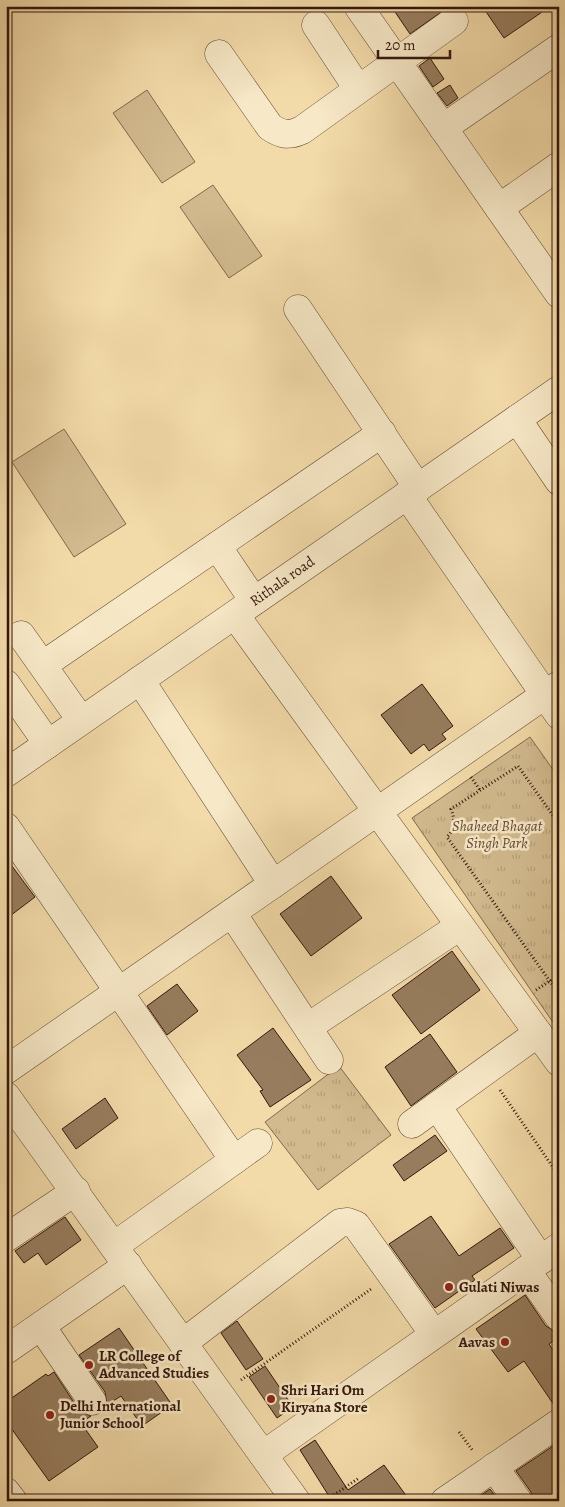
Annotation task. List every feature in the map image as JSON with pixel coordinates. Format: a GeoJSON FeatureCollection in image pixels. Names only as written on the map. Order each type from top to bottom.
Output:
{"type":"FeatureCollection","features":[{"type":"Feature","properties":{"kind":"street"},"geometry":{"type":"LineString","coordinates":[[358,6],[559,294]]}},
{"type":"Feature","properties":{"kind":"street"},"geometry":{"type":"LineString","coordinates":[[219,54],[270,127],[281,134],[292,135],[302,130],[454,20]]}},
{"type":"Feature","properties":{"kind":"street"},"geometry":{"type":"LineString","coordinates":[[316,25],[358,89]]}},
{"type":"Feature","properties":{"kind":"street"},"geometry":{"type":"LineString","coordinates":[[443,128],[559,48]]}},
{"type":"Feature","properties":{"kind":"street"},"geometry":{"type":"LineString","coordinates":[[499,208],[559,166]]}},
{"type":"Feature","properties":{"kind":"street"},"geometry":{"type":"LineString","coordinates":[[6,1070],[377,812],[554,698],[413,491],[382,433],[298,309]]}},
{"type":"Feature","properties":{"kind":"street","name":"Rithala road"},"geometry":{"type":"LineString","coordinates":[[6,773],[559,390]]}},
{"type":"Feature","properties":{"kind":"street"},"geometry":{"type":"LineString","coordinates":[[517,419],[559,481]]}},
{"type":"Feature","properties":{"kind":"street"},"geometry":{"type":"LineString","coordinates":[[43,665],[382,433]]}},
{"type":"Feature","properties":{"kind":"street"},"geometry":{"type":"LineString","coordinates":[[217,546],[244,608],[377,812],[559,1062]]}},
{"type":"Feature","properties":{"kind":"street"},"geometry":{"type":"LineString","coordinates":[[21,636],[81,720]]}},
{"type":"Feature","properties":{"kind":"street"},"geometry":{"type":"LineString","coordinates":[[140,680],[273,884]]}},
{"type":"Feature","properties":{"kind":"street"},"geometry":{"type":"LineString","coordinates":[[6,684],[48,744]]}},
{"type":"Feature","properties":{"kind":"street"},"geometry":{"type":"LineString","coordinates":[[6,827],[234,1160]]}},
{"type":"Feature","properties":{"kind":"street"},"geometry":{"type":"LineString","coordinates":[[232,913],[329,1060]]}},
{"type":"Feature","properties":{"kind":"street"},"geometry":{"type":"LineString","coordinates":[[308,1028],[460,926]]}},
{"type":"Feature","properties":{"kind":"street"},"geometry":{"type":"LineString","coordinates":[[412,1124],[538,1033]]}},
{"type":"Feature","properties":{"kind":"street"},"geometry":{"type":"LineString","coordinates":[[437,1106],[542,1259],[559,1317]]}},
{"type":"Feature","properties":{"kind":"street"},"geometry":{"type":"LineString","coordinates":[[11,1112],[76,1191],[296,1501]]}},
{"type":"Feature","properties":{"kind":"street"},"geometry":{"type":"LineString","coordinates":[[6,1350],[42,1326],[121,1255],[234,1160],[258,1143]]}},
{"type":"Feature","properties":{"kind":"street"},"geometry":{"type":"LineString","coordinates":[[6,1238],[76,1191]]}},
{"type":"Feature","properties":{"kind":"street"},"geometry":{"type":"LineString","coordinates":[[183,1343],[340,1223],[348,1222],[356,1225],[434,1334]]}},
{"type":"Feature","properties":{"kind":"street"},"geometry":{"type":"LineString","coordinates":[[263,1455],[542,1259]]}},
{"type":"Feature","properties":{"kind":"street"},"geometry":{"type":"LineString","coordinates":[[42,1326],[92,1401]]}},
{"type":"Feature","properties":{"kind":"street"},"geometry":{"type":"LineString","coordinates":[[445,1501],[559,1423]]}},
{"type":"Feature","properties":{"kind":"street"},"geometry":{"type":"LineString","coordinates":[[494,1468],[518,1501]]}},
{"type":"Feature","properties":{"kind":"street"},"geometry":{"type":"LineString","coordinates":[[6,1492],[13,1501]]}},
{"type":"Feature","properties":{"kind":"path"},"geometry":{"type":"LineString","coordinates":[[559,824],[518,766],[451,809],[454,824],[452,832],[446,837],[559,994]]}},
{"type":"Feature","properties":{"kind":"path"},"geometry":{"type":"LineString","coordinates":[[532,993],[559,975]]}},
{"type":"Feature","properties":{"kind":"path"},"geometry":{"type":"LineString","coordinates":[[487,1070],[559,1176]]}},
{"type":"Feature","properties":{"kind":"path"},"geometry":{"type":"LineString","coordinates":[[220,1394],[392,1274]]}},
{"type":"Feature","properties":{"kind":"path"},"geometry":{"type":"LineString","coordinates":[[325,1501],[359,1478]]}},
{"type":"Feature","properties":{"kind":"green space"},"geometry":{"type":"Polygon","coordinates":[[[147,90],[195,162],[162,183],[113,113],[147,90]]]}},
{"type":"Feature","properties":{"kind":"green space"},"geometry":{"type":"Polygon","coordinates":[[[213,185],[262,256],[229,278],[180,207],[213,185]]]}},
{"type":"Feature","properties":{"kind":"green space"},"geometry":{"type":"Polygon","coordinates":[[[64,429],[126,524],[74,557],[12,462],[64,429]]]}},
{"type":"Feature","properties":{"kind":"green space","name":"Shaheed Bhagat Singh Park"},"geometry":{"type":"Polygon","coordinates":[[[530,737],[559,778],[559,1031],[412,818],[530,737]]]}},
{"type":"Feature","properties":{"kind":"green space"},"geometry":{"type":"Polygon","coordinates":[[[339,1066],[391,1135],[318,1190],[265,1122],[339,1066]]]}},
{"type":"Feature","properties":{"kind":"building"},"geometry":{"type":"Polygon","coordinates":[[[391,6],[450,6],[410,34],[391,6]]]}},
{"type":"Feature","properties":{"kind":"building"},"geometry":{"type":"Polygon","coordinates":[[[482,6],[551,6],[504,38],[482,6]]]}},
{"type":"Feature","properties":{"kind":"building"},"geometry":{"type":"Polygon","coordinates":[[[430,58],[444,79],[433,87],[419,66],[430,58]]]}},
{"type":"Feature","properties":{"kind":"building"},"geometry":{"type":"Polygon","coordinates":[[[450,85],[458,98],[447,106],[437,93],[450,85]]]}},
{"type":"Feature","properties":{"kind":"building"},"geometry":{"type":"Polygon","coordinates":[[[422,684],[453,726],[442,734],[446,739],[429,751],[424,744],[411,754],[381,715],[422,684]]]}},
{"type":"Feature","properties":{"kind":"building"},"geometry":{"type":"Polygon","coordinates":[[[6,858],[35,897],[6,919],[6,858]]]}},
{"type":"Feature","properties":{"kind":"building"},"geometry":{"type":"Polygon","coordinates":[[[331,876],[362,918],[311,956],[280,914],[331,876]]]}},
{"type":"Feature","properties":{"kind":"building"},"geometry":{"type":"Polygon","coordinates":[[[452,951],[480,990],[421,1034],[392,995],[452,951]]]}},
{"type":"Feature","properties":{"kind":"building"},"geometry":{"type":"Polygon","coordinates":[[[177,984],[198,1011],[167,1035],[147,1006],[177,984]]]}},
{"type":"Feature","properties":{"kind":"building"},"geometry":{"type":"Polygon","coordinates":[[[273,1028],[311,1080],[270,1107],[260,1091],[263,1090],[237,1055],[273,1028]]]}},
{"type":"Feature","properties":{"kind":"building"},"geometry":{"type":"Polygon","coordinates":[[[430,1034],[457,1072],[411,1106],[385,1067],[430,1034]]]}},
{"type":"Feature","properties":{"kind":"building"},"geometry":{"type":"Polygon","coordinates":[[[105,1098],[118,1118],[76,1149],[62,1129],[105,1098]]]}},
{"type":"Feature","properties":{"kind":"building"},"geometry":{"type":"Polygon","coordinates":[[[435,1135],[447,1151],[404,1181],[393,1165],[435,1135]]]}},
{"type":"Feature","properties":{"kind":"building"},"geometry":{"type":"Polygon","coordinates":[[[431,1216],[459,1256],[500,1228],[514,1248],[472,1276],[475,1280],[435,1308],[389,1244],[431,1216]]]}},
{"type":"Feature","properties":{"kind":"building"},"geometry":{"type":"Polygon","coordinates":[[[65,1217],[81,1240],[46,1265],[38,1253],[24,1263],[15,1251],[65,1217]]]}},
{"type":"Feature","properties":{"kind":"building"},"geometry":{"type":"Polygon","coordinates":[[[525,1295],[546,1326],[559,1334],[559,1337],[549,1344],[559,1359],[559,1408],[556,1408],[524,1361],[508,1372],[476,1329],[525,1295]]]}},
{"type":"Feature","properties":{"kind":"building"},"geometry":{"type":"Polygon","coordinates":[[[237,1321],[263,1359],[246,1370],[221,1333],[237,1321]]]}},
{"type":"Feature","properties":{"kind":"building"},"geometry":{"type":"Polygon","coordinates":[[[119,1328],[172,1405],[142,1426],[121,1396],[107,1405],[105,1392],[79,1355],[119,1328]]]}},
{"type":"Feature","properties":{"kind":"building"},"geometry":{"type":"Polygon","coordinates":[[[265,1366],[293,1407],[277,1418],[249,1377],[265,1366]]]}},
{"type":"Feature","properties":{"kind":"building"},"geometry":{"type":"Polygon","coordinates":[[[54,1372],[79,1410],[91,1416],[81,1423],[98,1447],[49,1481],[6,1421],[6,1402],[46,1374],[48,1376],[54,1372]]]}},
{"type":"Feature","properties":{"kind":"building"},"geometry":{"type":"Polygon","coordinates":[[[315,1440],[348,1490],[384,1465],[410,1501],[332,1501],[300,1450],[315,1440]]]}},
{"type":"Feature","properties":{"kind":"building"},"geometry":{"type":"Polygon","coordinates":[[[559,1442],[559,1501],[533,1501],[531,1492],[516,1471],[559,1442]]]}},
{"type":"Feature","properties":{"kind":"building"},"geometry":{"type":"Polygon","coordinates":[[[490,1489],[499,1501],[473,1501],[490,1489]]]}},
{"type":"Feature","properties":{"kind":"place","name":"Gulati Niwas"},"geometry":{"type":"Point","coordinates":[449,1287]}},
{"type":"Feature","properties":{"kind":"place","name":"Aavas"},"geometry":{"type":"Point","coordinates":[505,1342]}},
{"type":"Feature","properties":{"kind":"place","name":"LR College of Advanced Studies"},"geometry":{"type":"Point","coordinates":[89,1365]}},
{"type":"Feature","properties":{"kind":"place","name":"Shri Hari Om Kiryana Store"},"geometry":{"type":"Point","coordinates":[271,1399]}},
{"type":"Feature","properties":{"kind":"place","name":"Delhi International Junior School"},"geometry":{"type":"Point","coordinates":[50,1415]}}]}
